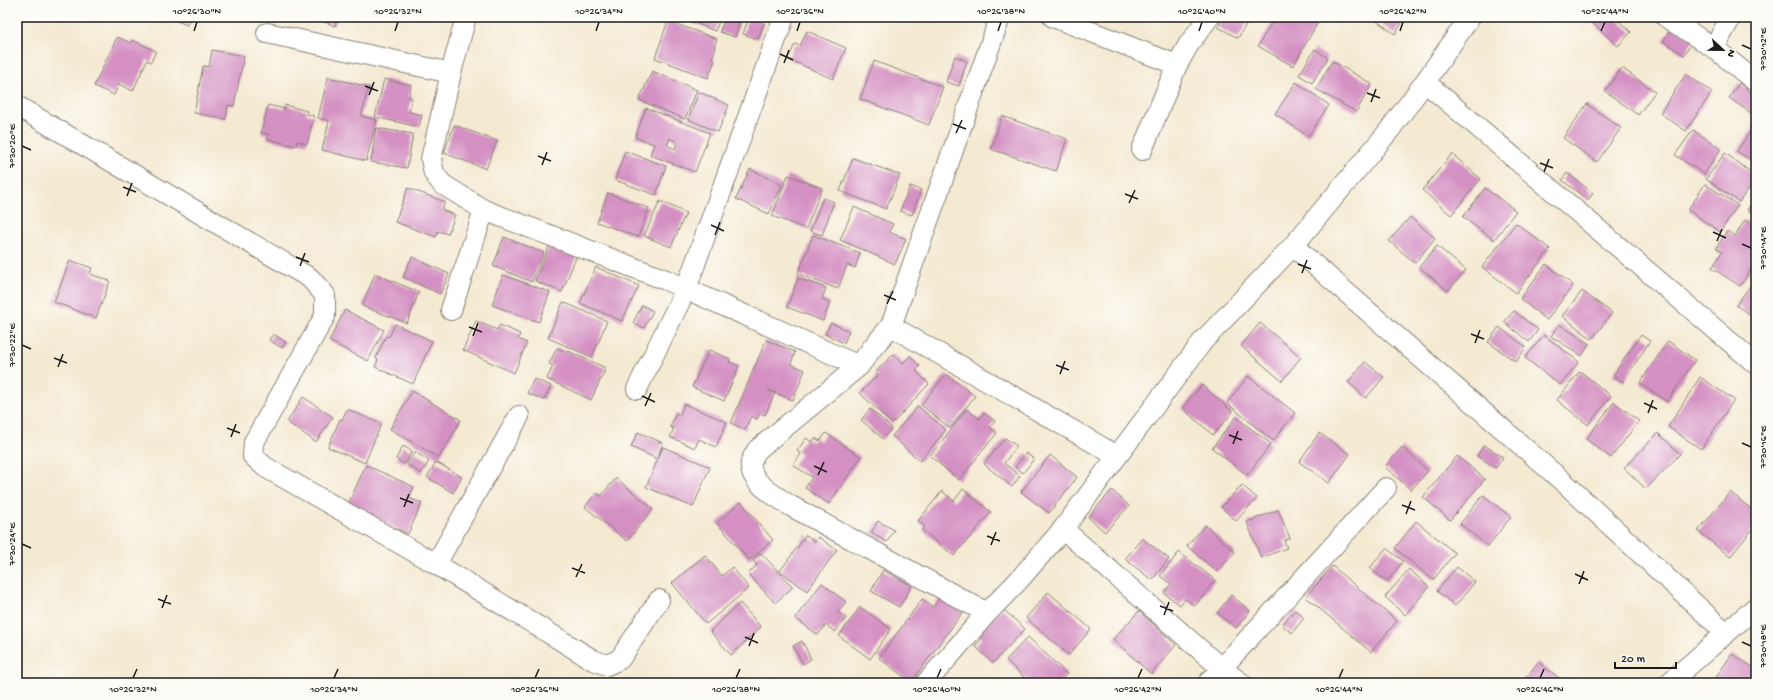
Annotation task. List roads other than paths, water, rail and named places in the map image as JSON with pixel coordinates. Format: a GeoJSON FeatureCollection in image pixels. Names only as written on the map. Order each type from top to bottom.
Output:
{"type":"FeatureCollection","features":[{"type":"Feature","properties":{"kind":"street"},"geometry":{"type":"LineString","coordinates":[[466,17],[431,159],[434,173],[442,184],[484,210],[686,289],[859,366]]}},
{"type":"Feature","properties":{"kind":"street"},"geometry":{"type":"LineString","coordinates":[[637,389],[686,289],[784,17]]}},
{"type":"Feature","properties":{"kind":"street"},"geometry":{"type":"LineString","coordinates":[[987,613],[789,505],[760,484],[752,473],[751,461],[757,450],[859,366],[891,326],[1000,17]]}},
{"type":"Feature","properties":{"kind":"street"},"geometry":{"type":"LineString","coordinates":[[1052,17],[1177,65]]}},
{"type":"Feature","properties":{"kind":"street"},"geometry":{"type":"LineString","coordinates":[[1142,150],[1177,65],[1189,44],[1209,17]]}},
{"type":"Feature","properties":{"kind":"street"},"geometry":{"type":"LineString","coordinates":[[926,683],[1063,529],[1203,341],[1292,246],[1388,132],[1426,82],[1470,17]]}},
{"type":"Feature","properties":{"kind":"street"},"geometry":{"type":"LineString","coordinates":[[1666,17],[1714,48],[1756,82]]}},
{"type":"Feature","properties":{"kind":"street"},"geometry":{"type":"LineString","coordinates":[[1714,48],[1730,17]]}},
{"type":"Feature","properties":{"kind":"street"},"geometry":{"type":"LineString","coordinates":[[267,33],[451,73]]}},
{"type":"Feature","properties":{"kind":"street"},"geometry":{"type":"LineString","coordinates":[[1426,82],[1756,364]]}},
{"type":"Feature","properties":{"kind":"street"},"geometry":{"type":"LineString","coordinates":[[17,106],[310,278],[325,295],[325,316],[254,442],[253,456],[265,467],[436,564],[593,660],[606,665],[620,659],[659,600]]}},
{"type":"Feature","properties":{"kind":"street"},"geometry":{"type":"LineString","coordinates":[[450,310],[484,210]]}},
{"type":"Feature","properties":{"kind":"street"},"geometry":{"type":"LineString","coordinates":[[1292,246],[1568,486],[1726,633]]}},
{"type":"Feature","properties":{"kind":"street"},"geometry":{"type":"LineString","coordinates":[[891,326],[1117,456]]}},
{"type":"Feature","properties":{"kind":"street"},"geometry":{"type":"LineString","coordinates":[[436,564],[519,416]]}},
{"type":"Feature","properties":{"kind":"street"},"geometry":{"type":"LineString","coordinates":[[1208,683],[1386,488]]}},
{"type":"Feature","properties":{"kind":"street"},"geometry":{"type":"LineString","coordinates":[[1063,529],[1221,668],[1241,683]]}},
{"type":"Feature","properties":{"kind":"street"},"geometry":{"type":"LineString","coordinates":[[1668,683],[1756,607]]}}]}
